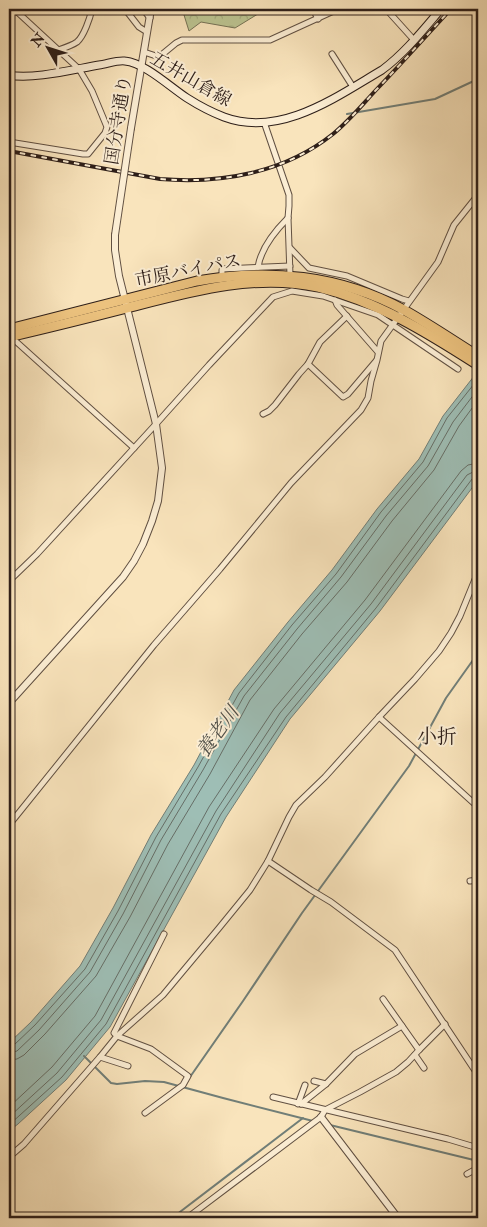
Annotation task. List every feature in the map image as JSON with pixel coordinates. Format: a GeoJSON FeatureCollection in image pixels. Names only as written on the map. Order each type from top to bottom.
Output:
{"type":"FeatureCollection","features":[{"type":"Feature","properties":{"kind":"highway","name":"市原バイパス"},"geometry":{"type":"LineString","coordinates":[[10,334],[125,304],[177,286],[222,276],[264,274],[290,270],[362,292],[398,317]]}},
{"type":"Feature","properties":{"kind":"highway","name":"市原バイパス"},"geometry":{"type":"LineString","coordinates":[[125,304],[245,283],[276,282],[305,285],[341,294],[398,317],[478,356]]}},
{"type":"Feature","properties":{"kind":"highway","name":"市原バイパス"},"geometry":{"type":"LineString","coordinates":[[451,343],[478,365]]}},
{"type":"Feature","properties":{"kind":"main road","name":"五井山倉線"},"geometry":{"type":"LineString","coordinates":[[9,75],[26,77],[125,61],[142,66],[187,98],[216,113],[249,122],[277,121],[312,109],[390,64],[442,9]]}},
{"type":"Feature","properties":{"kind":"street"},"geometry":{"type":"LineString","coordinates":[[9,142],[88,154],[105,133],[107,127],[92,92],[78,69],[14,9]]}},
{"type":"Feature","properties":{"kind":"street"},"geometry":{"type":"LineString","coordinates":[[58,50],[80,39],[92,9]]}},
{"type":"Feature","properties":{"kind":"street"},"geometry":{"type":"LineString","coordinates":[[125,9],[138,27],[147,32]]}},
{"type":"Feature","properties":{"kind":"street"},"geometry":{"type":"LineString","coordinates":[[143,9],[150,18]]}},
{"type":"Feature","properties":{"kind":"street","name":"国分寺通り"},"geometry":{"type":"LineString","coordinates":[[9,703],[123,577],[143,544],[158,501],[162,468],[156,424],[125,304],[116,262],[115,235],[151,9]]}},
{"type":"Feature","properties":{"kind":"street"},"geometry":{"type":"LineString","coordinates":[[313,9],[318,19]]}},
{"type":"Feature","properties":{"kind":"street"},"geometry":{"type":"LineString","coordinates":[[144,52],[159,57],[176,42],[182,40],[270,40],[338,9]]}},
{"type":"Feature","properties":{"kind":"street"},"geometry":{"type":"LineString","coordinates":[[386,9],[414,40]]}},
{"type":"Feature","properties":{"kind":"street"},"geometry":{"type":"LineString","coordinates":[[332,54],[353,87]]}},
{"type":"Feature","properties":{"kind":"street"},"geometry":{"type":"LineString","coordinates":[[222,276],[222,270],[224,269],[258,267],[290,270],[288,195],[264,122]]}},
{"type":"Feature","properties":{"kind":"street"},"geometry":{"type":"LineString","coordinates":[[9,825],[154,645],[291,484],[361,410],[368,398],[381,341],[438,262],[454,226],[478,195]]}},
{"type":"Feature","properties":{"kind":"street"},"geometry":{"type":"LineString","coordinates":[[258,267],[260,258],[272,236],[288,218]]}},
{"type":"Feature","properties":{"kind":"street"},"geometry":{"type":"LineString","coordinates":[[290,248],[310,268],[347,276],[402,300],[409,301]]}},
{"type":"Feature","properties":{"kind":"street"},"geometry":{"type":"LineString","coordinates":[[9,581],[37,554],[273,297],[292,291],[323,296],[378,315],[398,317],[458,370]]}},
{"type":"Feature","properties":{"kind":"street"},"geometry":{"type":"LineString","coordinates":[[335,300],[337,305],[378,352]]}},
{"type":"Feature","properties":{"kind":"street"},"geometry":{"type":"LineString","coordinates":[[263,414],[269,411],[308,364],[320,342],[347,316]]}},
{"type":"Feature","properties":{"kind":"street"},"geometry":{"type":"LineString","coordinates":[[10,334],[134,448]]}},
{"type":"Feature","properties":{"kind":"street"},"geometry":{"type":"LineString","coordinates":[[308,364],[343,397],[348,394],[377,360]]}},
{"type":"Feature","properties":{"kind":"street"},"geometry":{"type":"LineString","coordinates":[[9,1157],[24,1144],[117,1036],[163,995],[250,890],[268,861],[296,805],[325,777],[428,664],[451,633],[478,572]]}},
{"type":"Feature","properties":{"kind":"street"},"geometry":{"type":"LineString","coordinates":[[379,717],[478,808]]}},
{"type":"Feature","properties":{"kind":"street"},"geometry":{"type":"LineString","coordinates":[[268,861],[321,895],[396,950],[478,1075]]}},
{"type":"Feature","properties":{"kind":"street"},"geometry":{"type":"LineString","coordinates":[[470,880],[478,880]]}},
{"type":"Feature","properties":{"kind":"street"},"geometry":{"type":"LineString","coordinates":[[145,1113],[183,1085],[188,1076],[151,1049],[117,1036],[114,1033],[164,934]]}},
{"type":"Feature","properties":{"kind":"street"},"geometry":{"type":"LineString","coordinates":[[383,998],[402,1026],[424,1068]]}},
{"type":"Feature","properties":{"kind":"street"},"geometry":{"type":"LineString","coordinates":[[187,1218],[320,1117],[325,1110],[396,1072],[445,1024]]}},
{"type":"Feature","properties":{"kind":"street"},"geometry":{"type":"LineString","coordinates":[[300,1104],[326,1084],[355,1054],[402,1026]]}},
{"type":"Feature","properties":{"kind":"street"},"geometry":{"type":"LineString","coordinates":[[100,1056],[128,1066]]}},
{"type":"Feature","properties":{"kind":"street"},"geometry":{"type":"LineString","coordinates":[[314,1081],[326,1084]]}},
{"type":"Feature","properties":{"kind":"street"},"geometry":{"type":"LineString","coordinates":[[300,1104],[305,1085]]}},
{"type":"Feature","properties":{"kind":"street"},"geometry":{"type":"LineString","coordinates":[[273,1097],[478,1148]]}},
{"type":"Feature","properties":{"kind":"street"},"geometry":{"type":"LineString","coordinates":[[320,1117],[398,1218]]}},
{"type":"Feature","properties":{"kind":"street"},"geometry":{"type":"LineString","coordinates":[[467,1174],[478,1168]]}},
{"type":"Feature","properties":{"kind":"green space"},"geometry":{"type":"Polygon","coordinates":[[[186,9],[266,9],[235,28],[201,22],[189,31],[184,15],[186,9]]]}},
{"type":"Feature","properties":{"kind":"water","name":"養老川"},"geometry":{"type":"Polygon","coordinates":[[[478,371],[478,480],[380,611],[290,719],[226,817],[110,1027],[66,1080],[9,1131],[9,1043],[31,1022],[80,966],[151,835],[194,765],[234,690],[332,570],[377,509],[419,459],[443,416],[478,371]]]}},
{"type":"Feature","properties":{"kind":"waterway"},"geometry":{"type":"LineString","coordinates":[[347,114],[435,99],[478,79]]}},
{"type":"Feature","properties":{"kind":"waterway"},"geometry":{"type":"LineString","coordinates":[[190,1077],[302,913],[409,766],[446,698],[478,653]]}},
{"type":"Feature","properties":{"kind":"waterway"},"geometry":{"type":"LineString","coordinates":[[84,1056],[111,1083],[164,1082],[313,1121]]}},
{"type":"Feature","properties":{"kind":"waterway"},"geometry":{"type":"LineString","coordinates":[[172,1218],[303,1118]]}},
{"type":"Feature","properties":{"kind":"waterway"},"geometry":{"type":"LineString","coordinates":[[330,1125],[478,1161]]}},
{"type":"Feature","properties":{"kind":"railway"},"geometry":{"type":"LineString","coordinates":[[9,151],[160,179],[206,180],[251,173],[273,167],[314,147],[339,129],[451,9]]}},
{"type":"Feature","properties":{"kind":"district","name":"小折"},"geometry":{"type":"Point","coordinates":[437,736]}}]}
